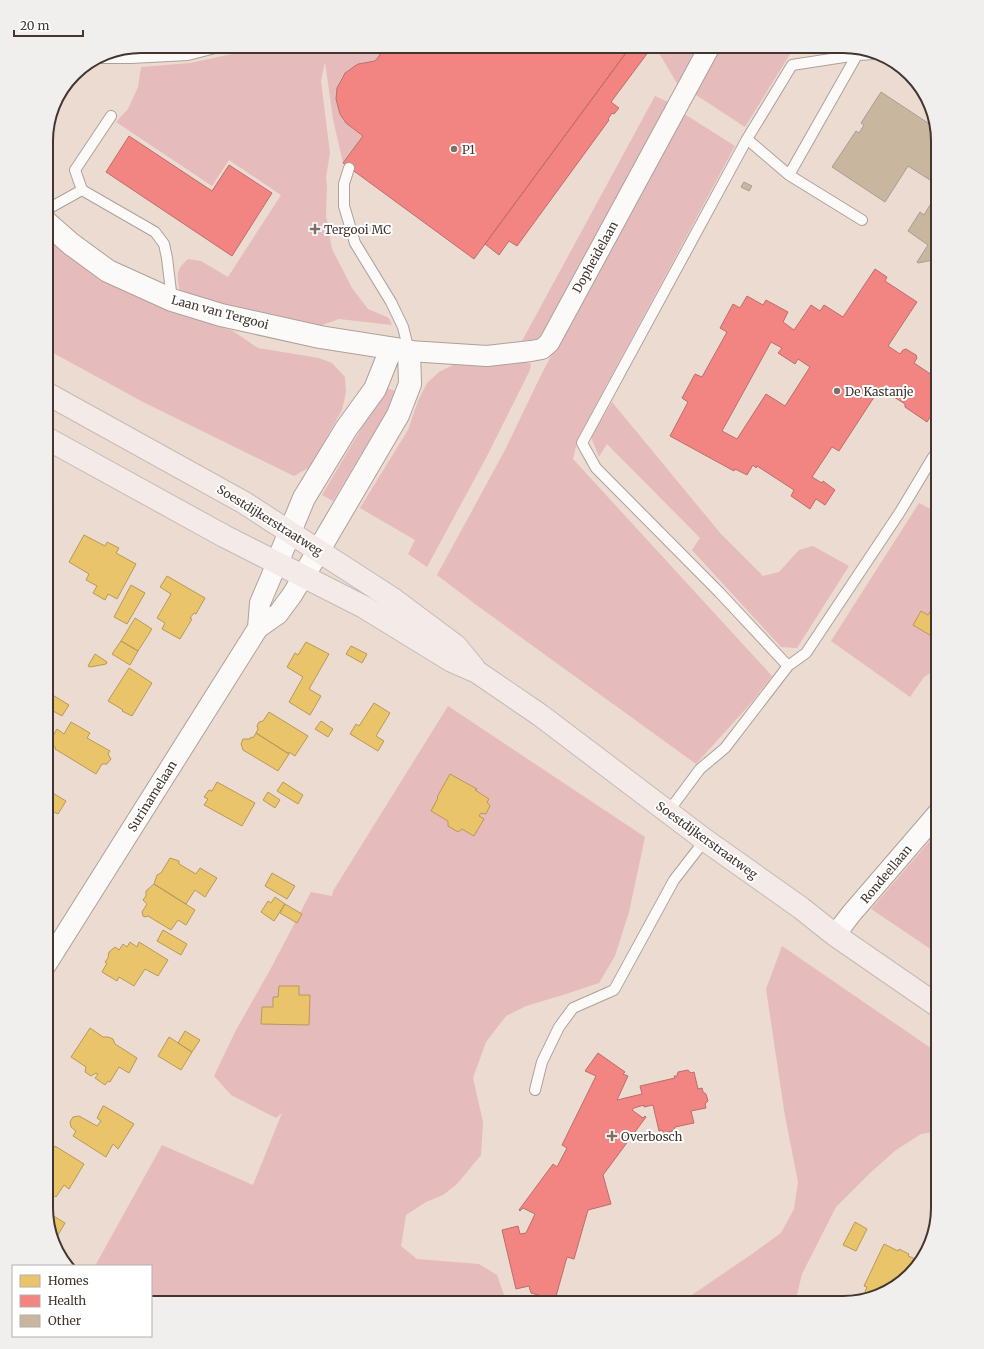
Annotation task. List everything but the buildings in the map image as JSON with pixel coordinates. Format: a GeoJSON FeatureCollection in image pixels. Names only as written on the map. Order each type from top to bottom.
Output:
{"type":"FeatureCollection","features":[{"type":"Feature","properties":{"kind":"main road","name":"Soestdijkerstraatweg"},"geometry":{"type":"LineString","coordinates":[[53,397],[215,486],[318,550],[393,599],[456,646],[477,672]]}},
{"type":"Feature","properties":{"kind":"main road","name":"Soestdijkerstraatweg"},"geometry":{"type":"LineString","coordinates":[[53,442],[276,564],[364,607],[452,661],[477,672],[540,715],[705,840],[801,908],[835,935],[931,1001]]}},
{"type":"Feature","properties":{"kind":"street","name":"Dopheidelaan"},"geometry":{"type":"LineString","coordinates":[[400,350],[487,356],[542,349],[549,343],[706,53]]}},
{"type":"Feature","properties":{"kind":"street","name":"Laan van Tergooi"},"geometry":{"type":"LineString","coordinates":[[53,228],[71,244],[108,271],[172,300],[236,319],[320,337],[400,350]]}},
{"type":"Feature","properties":{"kind":"street"},"geometry":{"type":"LineString","coordinates":[[276,564],[308,491],[346,429],[375,389],[400,350]]}},
{"type":"Feature","properties":{"kind":"street"},"geometry":{"type":"LineString","coordinates":[[303,576],[398,416],[410,384],[400,350]]}},
{"type":"Feature","properties":{"kind":"street","name":"Surinamelaan"},"geometry":{"type":"LineString","coordinates":[[258,628],[260,603],[276,564]]}},
{"type":"Feature","properties":{"kind":"street","name":"Surinamelaan"},"geometry":{"type":"LineString","coordinates":[[53,954],[258,628],[278,614],[292,595],[303,576]]}},
{"type":"Feature","properties":{"kind":"street","name":"Rondeellaan"},"geometry":{"type":"LineString","coordinates":[[835,935],[931,821]]}},
{"type":"Feature","properties":{"kind":"lane"},"geometry":{"type":"LineString","coordinates":[[113,58],[188,55],[196,53]]}},
{"type":"Feature","properties":{"kind":"lane"},"geometry":{"type":"LineString","coordinates":[[788,666],[719,592],[596,468],[582,443],[747,139],[792,65],[857,55]]}},
{"type":"Feature","properties":{"kind":"lane"},"geometry":{"type":"LineString","coordinates":[[789,175],[857,55]]}},
{"type":"Feature","properties":{"kind":"lane"},"geometry":{"type":"LineString","coordinates":[[111,116],[75,170],[82,190],[156,232],[164,244],[172,300]]}},
{"type":"Feature","properties":{"kind":"lane"},"geometry":{"type":"LineString","coordinates":[[747,139],[789,175],[862,220]]}},
{"type":"Feature","properties":{"kind":"lane"},"geometry":{"type":"LineString","coordinates":[[349,168],[344,184],[344,206],[355,243],[391,302],[402,327],[400,350]]}},
{"type":"Feature","properties":{"kind":"lane"},"geometry":{"type":"LineString","coordinates":[[53,206],[82,190]]}},
{"type":"Feature","properties":{"kind":"lane"},"geometry":{"type":"LineString","coordinates":[[668,812],[700,769],[724,748],[788,666],[806,653],[900,512],[931,460]]}},
{"type":"Feature","properties":{"kind":"lane"},"geometry":{"type":"LineString","coordinates":[[535,1090],[542,1062],[559,1027],[573,1008],[614,990],[674,880],[705,840]]}},
{"type":"Feature","properties":{"kind":"shaded area"},"geometry":{"type":"Polygon","coordinates":[[[380,53],[380,55],[375,61],[359,63],[350,68],[344,74],[337,89],[337,105],[340,113],[346,122],[363,136],[343,163],[333,119],[325,62],[321,81],[330,153],[326,177],[326,215],[332,249],[352,288],[368,309],[389,318],[392,325],[339,319],[317,327],[271,318],[180,292],[178,274],[181,267],[188,259],[201,261],[228,277],[281,195],[229,160],[212,186],[116,122],[128,109],[138,87],[141,67],[190,63],[232,54],[380,53]]]}},
{"type":"Feature","properties":{"kind":"shaded area"},"geometry":{"type":"Polygon","coordinates":[[[659,53],[791,53],[745,127],[676,82],[659,53]]]}},
{"type":"Feature","properties":{"kind":"shaded area"},"geometry":{"type":"Polygon","coordinates":[[[655,96],[668,102],[539,339],[522,341],[655,96]]]}},
{"type":"Feature","properties":{"kind":"shaded area"},"geometry":{"type":"Polygon","coordinates":[[[683,113],[735,146],[578,438],[573,459],[772,676],[752,702],[696,764],[437,575],[505,450],[542,373],[683,113]]]}},
{"type":"Feature","properties":{"kind":"shaded area"},"geometry":{"type":"Polygon","coordinates":[[[53,244],[60,250],[103,279],[164,307],[233,331],[258,348],[319,358],[332,363],[345,377],[346,392],[342,410],[310,467],[294,476],[143,402],[53,353],[53,244]]]}},
{"type":"Feature","properties":{"kind":"shaded area"},"geometry":{"type":"Polygon","coordinates":[[[526,362],[531,364],[530,370],[486,458],[427,567],[408,554],[415,540],[360,508],[408,430],[418,401],[427,383],[439,372],[455,364],[513,364],[526,362]]]}},
{"type":"Feature","properties":{"kind":"shaded area"},"geometry":{"type":"Polygon","coordinates":[[[384,387],[395,391],[390,406],[333,501],[322,495],[380,397],[384,387]]]}},
{"type":"Feature","properties":{"kind":"shaded area"},"geometry":{"type":"Polygon","coordinates":[[[612,402],[721,534],[763,576],[779,572],[799,550],[813,546],[849,566],[797,648],[781,647],[692,550],[700,538],[607,444],[599,457],[591,437],[612,402]]]}},
{"type":"Feature","properties":{"kind":"shaded area"},"geometry":{"type":"Polygon","coordinates":[[[919,503],[931,509],[931,672],[924,677],[910,697],[831,641],[919,503]]]}},
{"type":"Feature","properties":{"kind":"shaded area"},"geometry":{"type":"Polygon","coordinates":[[[448,706],[645,837],[629,912],[615,956],[599,983],[526,1006],[506,1016],[486,1042],[473,1078],[483,1122],[481,1155],[457,1184],[443,1195],[426,1202],[406,1215],[401,1246],[417,1259],[479,1264],[497,1275],[504,1296],[152,1296],[152,1265],[96,1265],[162,1145],[253,1185],[282,1113],[276,1118],[231,1095],[214,1076],[236,1030],[270,970],[311,892],[332,896],[333,891],[448,706]]]}},
{"type":"Feature","properties":{"kind":"shaded area"},"geometry":{"type":"Polygon","coordinates":[[[931,840],[931,949],[871,909],[931,840]]]}},
{"type":"Feature","properties":{"kind":"shaded area"},"geometry":{"type":"Polygon","coordinates":[[[782,946],[931,1048],[931,1132],[921,1134],[896,1150],[836,1207],[802,1274],[797,1296],[690,1296],[781,1233],[794,1209],[798,1182],[785,1116],[766,989],[782,946]]]}},
{"type":"Feature","properties":{"kind":"place","name":"P1"},"geometry":{"type":"Point","coordinates":[454,149]}},
{"type":"Feature","properties":{"kind":"place","name":"Tergooi MC"},"geometry":{"type":"Point","coordinates":[315,229]}},
{"type":"Feature","properties":{"kind":"place","name":"De Kastanje"},"geometry":{"type":"Point","coordinates":[837,391]}},
{"type":"Feature","properties":{"kind":"place","name":"Overbosch"},"geometry":{"type":"Point","coordinates":[612,1136]}}]}
